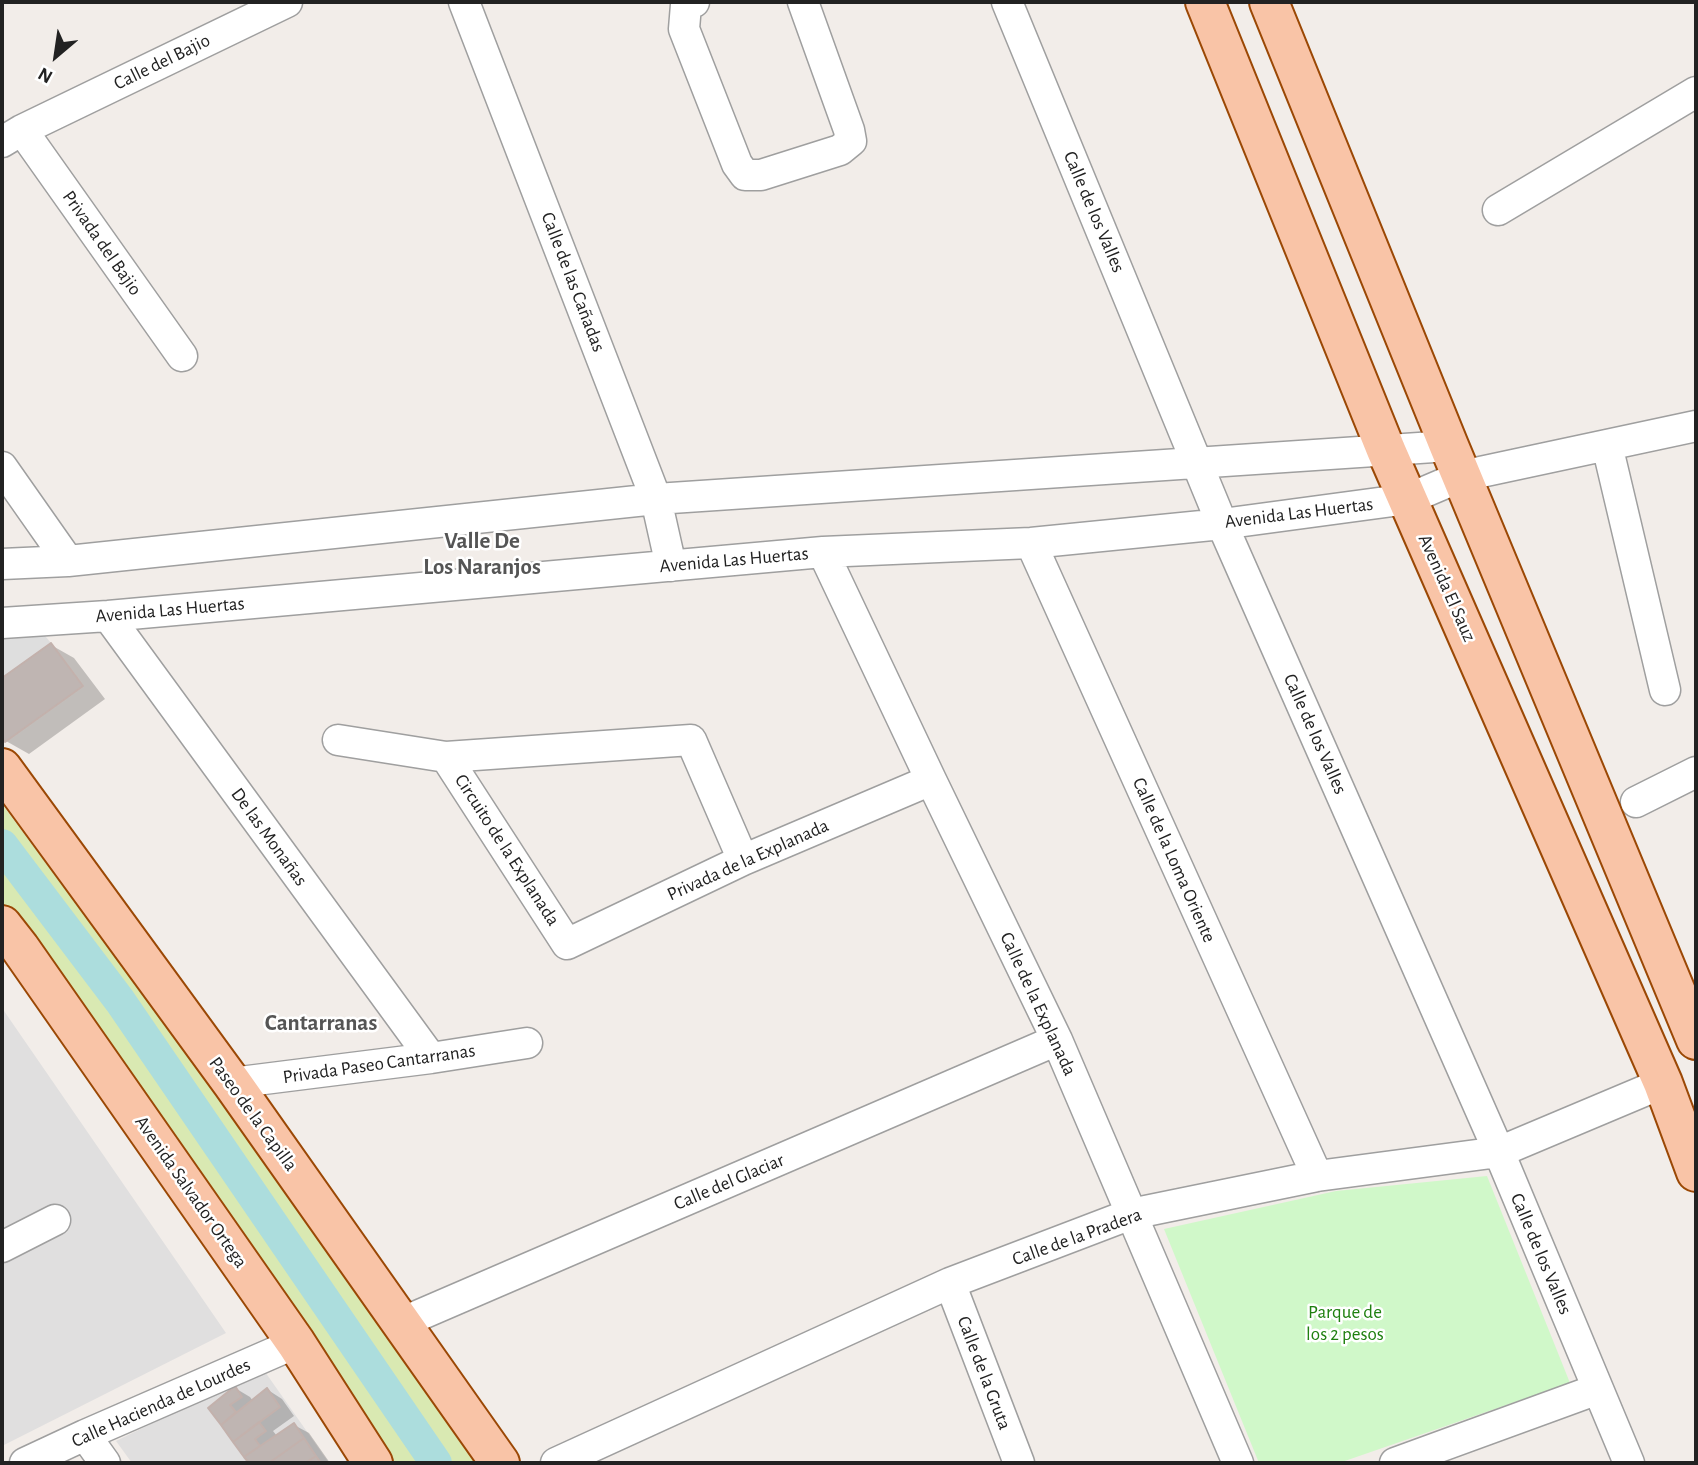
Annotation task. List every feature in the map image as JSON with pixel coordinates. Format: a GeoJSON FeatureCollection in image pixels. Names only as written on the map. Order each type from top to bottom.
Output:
{"type":"FeatureCollection","features":[{"type":"Feature","properties":{"kind":"main road","name":"Avenida El Sauz"},"geometry":{"type":"LineString","coordinates":[[1205,2],[1386,450],[1663,1083],[1696,1171]]}},
{"type":"Feature","properties":{"kind":"main road"},"geometry":{"type":"LineString","coordinates":[[1269,2],[1455,461],[1696,1040]]}},
{"type":"Feature","properties":{"kind":"main road","name":"Paseo de la Capilla"},"geometry":{"type":"LineString","coordinates":[[2,768],[232,1083],[500,1463]]}},
{"type":"Feature","properties":{"kind":"main road","name":"Avenida Salvador Ortega"},"geometry":{"type":"LineString","coordinates":[[8,944],[296,1343],[373,1463]]}},
{"type":"Feature","properties":{"kind":"street","name":"Calle del Bajio"},"geometry":{"type":"LineString","coordinates":[[12,136],[283,2]]}},
{"type":"Feature","properties":{"kind":"street","name":"Calle de las Cañadas"},"geometry":{"type":"LineString","coordinates":[[464,2],[656,499],[671,566]]}},
{"type":"Feature","properties":{"kind":"street"},"geometry":{"type":"LineString","coordinates":[[694,2],[687,5],[684,29],[737,164],[745,175],[753,175],[840,150],[851,141],[803,2]]}},
{"type":"Feature","properties":{"kind":"street","name":"Calle de los Valles"},"geometry":{"type":"LineString","coordinates":[[1007,2],[1222,524],[1499,1152],[1629,1463]]}},
{"type":"Feature","properties":{"kind":"street"},"geometry":{"type":"LineString","coordinates":[[1498,210],[1696,92]]}},
{"type":"Feature","properties":{"kind":"street","name":"Privada del Bajio"},"geometry":{"type":"LineString","coordinates":[[12,136],[182,356]]}},
{"type":"Feature","properties":{"kind":"street"},"geometry":{"type":"LineString","coordinates":[[2,564],[68,561],[656,499],[1386,450],[1455,461],[1607,445],[1696,426]]}},
{"type":"Feature","properties":{"kind":"street"},"geometry":{"type":"LineString","coordinates":[[1607,445],[1665,690]]}},
{"type":"Feature","properties":{"kind":"street","name":"Avenida Las Huertas"},"geometry":{"type":"LineString","coordinates":[[2,623],[108,616],[823,552],[1031,543],[1222,524],[1408,499],[1455,461]]}},
{"type":"Feature","properties":{"kind":"street"},"geometry":{"type":"LineString","coordinates":[[2,467],[68,561]]}},
{"type":"Feature","properties":{"kind":"street","name":"Calle de la Loma Oriente"},"geometry":{"type":"LineString","coordinates":[[1031,543],[1317,1176]]}},
{"type":"Feature","properties":{"kind":"street","name":"Calle de la Explanada"},"geometry":{"type":"LineString","coordinates":[[823,552],[1057,1040],[1238,1463]]}},
{"type":"Feature","properties":{"kind":"street","name":"De las Monañas"},"geometry":{"type":"LineString","coordinates":[[108,616],[431,1058]]}},
{"type":"Feature","properties":{"kind":"street"},"geometry":{"type":"LineString","coordinates":[[338,740],[446,757],[691,740],[743,860]]}},
{"type":"Feature","properties":{"kind":"street","name":"Circuito de la Explanada"},"geometry":{"type":"LineString","coordinates":[[446,757],[568,944]]}},
{"type":"Feature","properties":{"kind":"street"},"geometry":{"type":"LineString","coordinates":[[1636,802],[1696,772]]}},
{"type":"Feature","properties":{"kind":"street","name":"Privada de la Explanada"},"geometry":{"type":"LineString","coordinates":[[568,944],[743,860],[930,780]]}},
{"type":"Feature","properties":{"kind":"street","name":"Calle del Glaciar"},"geometry":{"type":"LineString","coordinates":[[401,1323],[1057,1040]]}},
{"type":"Feature","properties":{"kind":"street","name":"Privada Paseo Cantarranas"},"geometry":{"type":"LineString","coordinates":[[232,1083],[527,1043]]}},
{"type":"Feature","properties":{"kind":"street","name":"Calle de la Pradera"},"geometry":{"type":"LineString","coordinates":[[556,1463],[950,1283],[1131,1214],[1317,1176],[1499,1152],[1663,1083]]}},
{"type":"Feature","properties":{"kind":"street"},"geometry":{"type":"LineString","coordinates":[[2,1247],[55,1220]]}},
{"type":"Feature","properties":{"kind":"street","name":"Calle de la Gruta"},"geometry":{"type":"LineString","coordinates":[[950,1283],[1019,1463]]}},
{"type":"Feature","properties":{"kind":"street","name":"Calle Hacienda de Lourdes"},"geometry":{"type":"LineString","coordinates":[[25,1463],[296,1343]]}},
{"type":"Feature","properties":{"kind":"street"},"geometry":{"type":"LineString","coordinates":[[1408,1461],[1598,1389]]}},
{"type":"Feature","properties":{"kind":"street"},"geometry":{"type":"LineString","coordinates":[[85,1435],[105,1463]]}},
{"type":"Feature","properties":{"kind":"shaded area"},"geometry":{"type":"Polygon","coordinates":[[[41,631],[51,643],[2,678],[2,635],[41,631]]]}},
{"type":"Feature","properties":{"kind":"shaded area"},"geometry":{"type":"Polygon","coordinates":[[[2,1008],[226,1333],[2,1446],[2,1008]]]}},
{"type":"Feature","properties":{"kind":"shaded area"},"geometry":{"type":"Polygon","coordinates":[[[263,1369],[329,1463],[132,1463],[116,1441],[263,1369]]]}},
{"type":"Feature","properties":{"kind":"green space"},"geometry":{"type":"Polygon","coordinates":[[[2,804],[377,1309],[479,1463],[371,1463],[2,929],[2,804]]]}},
{"type":"Feature","properties":{"kind":"green space","name":"Parque de los 2 pesos"},"geometry":{"type":"Polygon","coordinates":[[[1487,1176],[1570,1383],[1339,1463],[1259,1463],[1164,1229],[1336,1191],[1487,1176]]]}},
{"type":"Feature","properties":{"kind":"building"},"geometry":{"type":"Polygon","coordinates":[[[51,643],[83,686],[5,742],[2,738],[2,678],[51,643]]]}},
{"type":"Feature","properties":{"kind":"building"},"geometry":{"type":"Polygon","coordinates":[[[235,1386],[242,1397],[230,1405],[236,1412],[221,1425],[208,1408],[235,1386]]]}},
{"type":"Feature","properties":{"kind":"building"},"geometry":{"type":"Polygon","coordinates":[[[267,1388],[280,1407],[233,1442],[221,1425],[267,1388]]]}},
{"type":"Feature","properties":{"kind":"building"},"geometry":{"type":"Polygon","coordinates":[[[259,1422],[266,1431],[255,1439],[260,1446],[244,1457],[233,1442],[259,1422]]]}},
{"type":"Feature","properties":{"kind":"building"},"geometry":{"type":"Polygon","coordinates":[[[294,1423],[304,1438],[269,1463],[249,1463],[244,1457],[294,1423]]]}},
{"type":"Feature","properties":{"kind":"building"},"geometry":{"type":"Polygon","coordinates":[[[304,1438],[316,1456],[305,1463],[269,1463],[304,1438]]]}},
{"type":"Feature","properties":{"kind":"building"},"geometry":{"type":"Polygon","coordinates":[[[316,1456],[321,1463],[305,1463],[316,1456]]]}},
{"type":"Feature","properties":{"kind":"waterway"},"geometry":{"type":"LineString","coordinates":[[2,845],[120,1001],[436,1463]]}},
{"type":"Feature","properties":{"kind":"district","name":"Valle De Los Naranjos"},"geometry":{"type":"Point","coordinates":[482,554]}},
{"type":"Feature","properties":{"kind":"district","name":"Cantarranas"},"geometry":{"type":"Point","coordinates":[321,1023]}}]}
